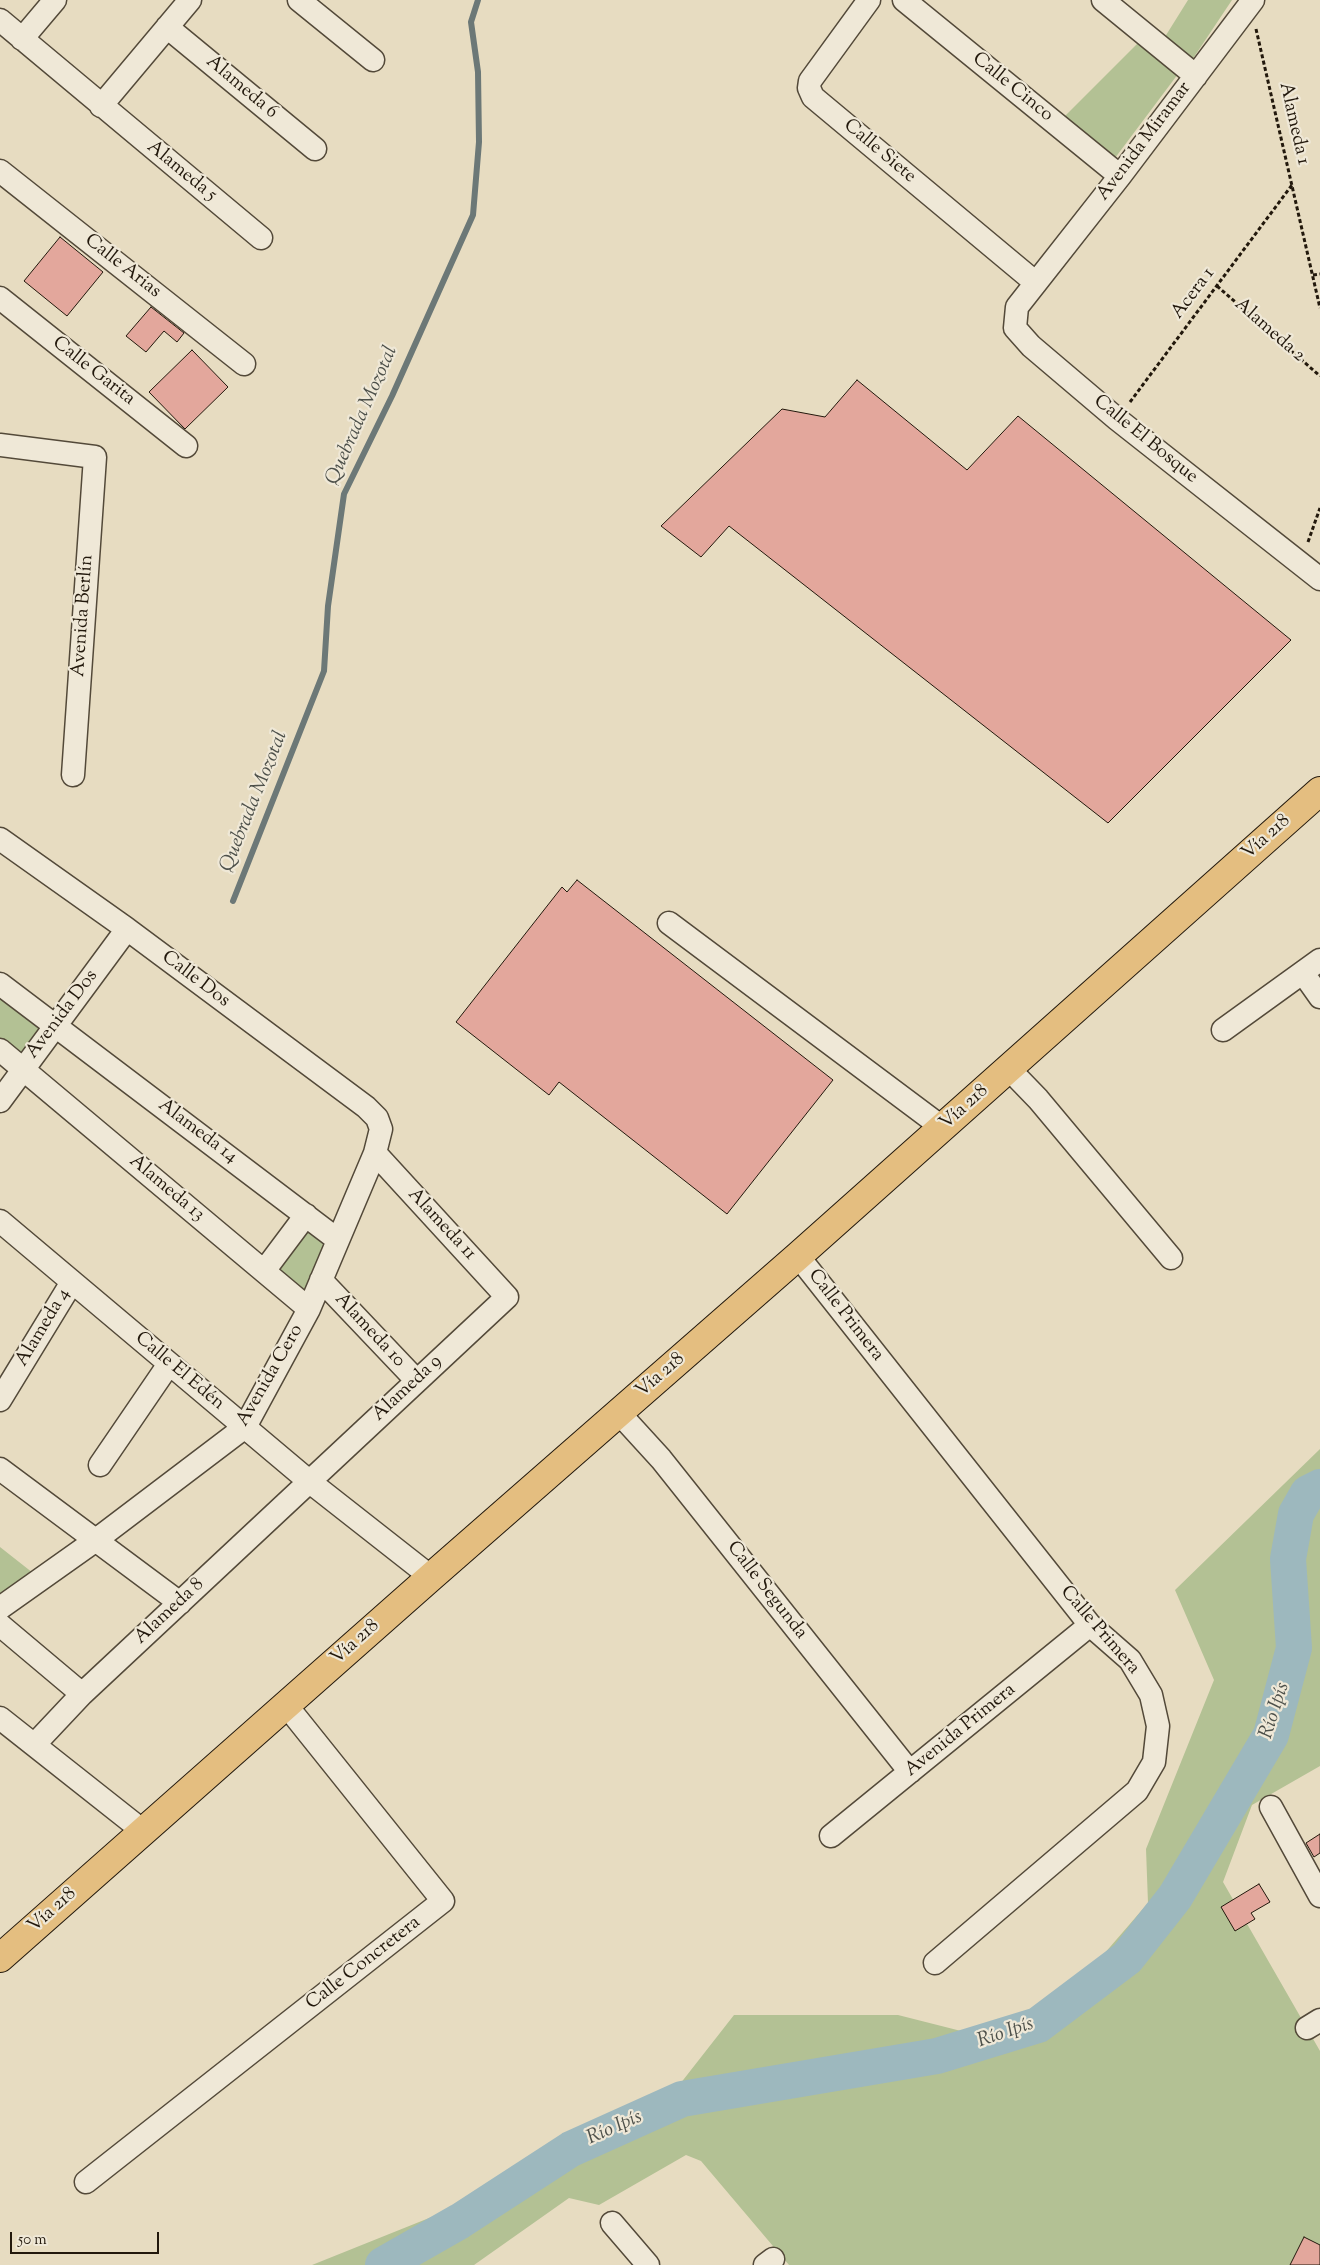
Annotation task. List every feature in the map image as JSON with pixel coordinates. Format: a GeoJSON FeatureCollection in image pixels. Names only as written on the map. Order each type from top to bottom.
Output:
{"type":"FeatureCollection","features":[{"type":"Feature","properties":{"kind":"main road","name":"Vía 218"},"geometry":{"type":"LineString","coordinates":[[0,1958],[943,1128],[1320,791]]}},
{"type":"Feature","properties":{"kind":"street"},"geometry":{"type":"LineString","coordinates":[[22,39],[55,0]]}},
{"type":"Feature","properties":{"kind":"street"},"geometry":{"type":"LineString","coordinates":[[0,20],[101,106],[190,0]]}},
{"type":"Feature","properties":{"kind":"street"},"geometry":{"type":"LineString","coordinates":[[299,0],[372,60]]}},
{"type":"Feature","properties":{"kind":"street","name":"Calle Siete"},"geometry":{"type":"LineString","coordinates":[[869,0],[810,81],[809,88],[813,97],[1036,283]]}},
{"type":"Feature","properties":{"kind":"street","name":"Calle Cinco"},"geometry":{"type":"LineString","coordinates":[[904,0],[1120,176]]}},
{"type":"Feature","properties":{"kind":"street"},"geometry":{"type":"LineString","coordinates":[[1103,0],[1196,76]]}},
{"type":"Feature","properties":{"kind":"street","name":"Avenida Miramar"},"geometry":{"type":"LineString","coordinates":[[1036,283],[1252,2]]}},
{"type":"Feature","properties":{"kind":"street","name":"Alameda 6"},"geometry":{"type":"LineString","coordinates":[[168,27],[315,149]]}},
{"type":"Feature","properties":{"kind":"street","name":"Alameda 5"},"geometry":{"type":"LineString","coordinates":[[101,106],[261,238]]}},
{"type":"Feature","properties":{"kind":"street","name":"Calle Arias"},"geometry":{"type":"LineString","coordinates":[[0,171],[244,364]]}},
{"type":"Feature","properties":{"kind":"street","name":"Calle El Bosque"},"geometry":{"type":"LineString","coordinates":[[1036,283],[1017,307],[1015,328],[1031,346],[1117,418],[1320,579]]}},
{"type":"Feature","properties":{"kind":"street","name":"Calle Garita"},"geometry":{"type":"LineString","coordinates":[[0,298],[186,446]]}},
{"type":"Feature","properties":{"kind":"street","name":"Avenida Berlín"},"geometry":{"type":"LineString","coordinates":[[0,445],[95,457],[73,775]]}},
{"type":"Feature","properties":{"kind":"street","name":"Calle Dos"},"geometry":{"type":"LineString","coordinates":[[0,839],[127,929],[366,1107],[377,1118],[381,1129]]}},
{"type":"Feature","properties":{"kind":"street"},"geometry":{"type":"LineString","coordinates":[[670,923],[943,1128]]}},
{"type":"Feature","properties":{"kind":"street","name":"Avenida Dos"},"geometry":{"type":"LineString","coordinates":[[0,1100],[127,929]]}},
{"type":"Feature","properties":{"kind":"street"},"geometry":{"type":"LineString","coordinates":[[1223,1030],[1311,966],[1320,996]]}},
{"type":"Feature","properties":{"kind":"street","name":"Alameda 14"},"geometry":{"type":"LineString","coordinates":[[0,984],[338,1240]]}},
{"type":"Feature","properties":{"kind":"street","name":"Alameda 13"},"geometry":{"type":"LineString","coordinates":[[0,1050],[310,1309]]}},
{"type":"Feature","properties":{"kind":"street"},"geometry":{"type":"LineString","coordinates":[[1009,1069],[1038,1100],[1171,1258]]}},
{"type":"Feature","properties":{"kind":"street","name":"Avenida Cero"},"geometry":{"type":"LineString","coordinates":[[0,1608],[96,1540],[245,1427],[310,1309],[375,1154],[381,1129]]}},
{"type":"Feature","properties":{"kind":"street","name":"Alameda 11"},"geometry":{"type":"LineString","coordinates":[[375,1154],[507,1297]]}},
{"type":"Feature","properties":{"kind":"street"},"geometry":{"type":"LineString","coordinates":[[264,1271],[306,1215]]}},
{"type":"Feature","properties":{"kind":"street","name":"Calle El Edén"},"geometry":{"type":"LineString","coordinates":[[0,1221],[310,1482],[431,1577]]}},
{"type":"Feature","properties":{"kind":"street","name":"Calle Primera"},"geometry":{"type":"LineString","coordinates":[[798,1256],[1090,1625],[1130,1660],[1151,1695],[1158,1726],[1154,1762],[1137,1791],[935,1963]]}},
{"type":"Feature","properties":{"kind":"street","name":"Alameda 10"},"geometry":{"type":"LineString","coordinates":[[321,1280],[417,1382]]}},
{"type":"Feature","properties":{"kind":"street","name":"Alameda 4"},"geometry":{"type":"LineString","coordinates":[[0,1400],[72,1282]]}},
{"type":"Feature","properties":{"kind":"street","name":"Alameda 9"},"geometry":{"type":"LineString","coordinates":[[310,1482],[507,1297]]}},
{"type":"Feature","properties":{"kind":"street"},"geometry":{"type":"LineString","coordinates":[[100,1465],[169,1364]]}},
{"type":"Feature","properties":{"kind":"street","name":"Calle Segunda"},"geometry":{"type":"LineString","coordinates":[[619,1413],[660,1458],[910,1772]]}},
{"type":"Feature","properties":{"kind":"street"},"geometry":{"type":"LineString","coordinates":[[0,1469],[180,1603]]}},
{"type":"Feature","properties":{"kind":"street","name":"Alameda 8"},"geometry":{"type":"LineString","coordinates":[[34,1745],[82,1694],[310,1482]]}},
{"type":"Feature","properties":{"kind":"street"},"geometry":{"type":"LineString","coordinates":[[0,1625],[82,1694]]}},
{"type":"Feature","properties":{"kind":"street","name":"Avenida Primera"},"geometry":{"type":"LineString","coordinates":[[831,1836],[1090,1625]]}},
{"type":"Feature","properties":{"kind":"street","name":"Calle Concretera"},"geometry":{"type":"LineString","coordinates":[[86,2182],[443,1901],[286,1705]]}},
{"type":"Feature","properties":{"kind":"street"},"geometry":{"type":"LineString","coordinates":[[0,1718],[143,1831]]}},
{"type":"Feature","properties":{"kind":"street"},"geometry":{"type":"LineString","coordinates":[[1271,1807],[1320,1896]]}},
{"type":"Feature","properties":{"kind":"street"},"geometry":{"type":"LineString","coordinates":[[612,2223],[648,2265]]}},
{"type":"Feature","properties":{"kind":"path","name":"Alameda 1"},"geometry":{"type":"LineString","coordinates":[[1252,2],[1320,308]]}},
{"type":"Feature","properties":{"kind":"path","name":"Acera 1"},"geometry":{"type":"LineString","coordinates":[[1117,418],[1293,185]]}},
{"type":"Feature","properties":{"kind":"path"},"geometry":{"type":"LineString","coordinates":[[1313,275],[1320,274]]}},
{"type":"Feature","properties":{"kind":"path","name":"Alameda 2"},"geometry":{"type":"LineString","coordinates":[[1217,286],[1320,376]]}},
{"type":"Feature","properties":{"kind":"path"},"geometry":{"type":"LineString","coordinates":[[1300,565],[1320,508]]}},
{"type":"Feature","properties":{"kind":"green space"},"geometry":{"type":"Polygon","coordinates":[[[1188,0],[1232,0],[1190,63],[1163,40],[1188,0]]]}},
{"type":"Feature","properties":{"kind":"green space"},"geometry":{"type":"Polygon","coordinates":[[[1140,41],[1178,74],[1115,158],[1064,117],[1140,41]]]}},
{"type":"Feature","properties":{"kind":"green space"},"geometry":{"type":"Polygon","coordinates":[[[0,991],[46,1024],[21,1059],[0,1042],[0,991]]]}},
{"type":"Feature","properties":{"kind":"green space"},"geometry":{"type":"Polygon","coordinates":[[[306,1221],[331,1240],[305,1301],[269,1271],[306,1221]]]}},
{"type":"Feature","properties":{"kind":"green space"},"geometry":{"type":"Polygon","coordinates":[[[1320,1449],[1320,1766],[1252,1805],[1223,1882],[1320,2051],[1320,2265],[789,2265],[701,2161],[686,2155],[599,2205],[569,2198],[474,2265],[312,2265],[449,2210],[571,2134],[680,2084],[734,2015],[898,2015],[969,2033],[1021,2021],[1091,1969],[1148,1903],[1146,1849],[1214,1680],[1175,1590],[1320,1449]]]}},
{"type":"Feature","properties":{"kind":"green space"},"geometry":{"type":"Polygon","coordinates":[[[0,1547],[33,1573],[0,1596],[0,1547]]]}},
{"type":"Feature","properties":{"kind":"building"},"geometry":{"type":"Polygon","coordinates":[[[60,237],[103,272],[67,316],[24,281],[60,237]]]}},
{"type":"Feature","properties":{"kind":"building"},"geometry":{"type":"Polygon","coordinates":[[[151,307],[184,333],[177,342],[164,331],[146,352],[126,336],[151,307]]]}},
{"type":"Feature","properties":{"kind":"building"},"geometry":{"type":"Polygon","coordinates":[[[192,350],[228,387],[185,429],[149,392],[192,350]]]}},
{"type":"Feature","properties":{"kind":"building"},"geometry":{"type":"Polygon","coordinates":[[[857,380],[967,470],[1018,416],[1291,640],[1108,823],[729,526],[701,557],[661,526],[782,409],[825,417],[857,380]]]}},
{"type":"Feature","properties":{"kind":"building"},"geometry":{"type":"Polygon","coordinates":[[[577,880],[833,1080],[727,1214],[559,1082],[549,1095],[456,1022],[562,887],[567,892],[577,880]]]}},
{"type":"Feature","properties":{"kind":"building"},"geometry":{"type":"Polygon","coordinates":[[[1320,1834],[1320,1853],[1314,1857],[1306,1843],[1320,1834]]]}},
{"type":"Feature","properties":{"kind":"building"},"geometry":{"type":"Polygon","coordinates":[[[1259,1884],[1270,1902],[1251,1913],[1255,1919],[1235,1931],[1221,1907],[1259,1884]]]}},
{"type":"Feature","properties":{"kind":"building"},"geometry":{"type":"Polygon","coordinates":[[[1304,2237],[1320,2245],[1320,2265],[1290,2265],[1304,2237]]]}},
{"type":"Feature","properties":{"kind":"waterway","name":"Quebrada Mozotal"},"geometry":{"type":"LineString","coordinates":[[233,901],[324,671],[328,606],[344,494],[392,396],[473,215],[479,142],[478,72],[471,22],[478,0]]}},
{"type":"Feature","properties":{"kind":"waterway","name":"Río Ipís"},"geometry":{"type":"LineString","coordinates":[[383,2265],[460,2221],[571,2149],[682,2099],[937,2056],[1038,2025],[1127,1958],[1175,1897],[1271,1735],[1294,1648],[1288,1559],[1296,1514],[1308,1493],[1320,1487]]}}]}
